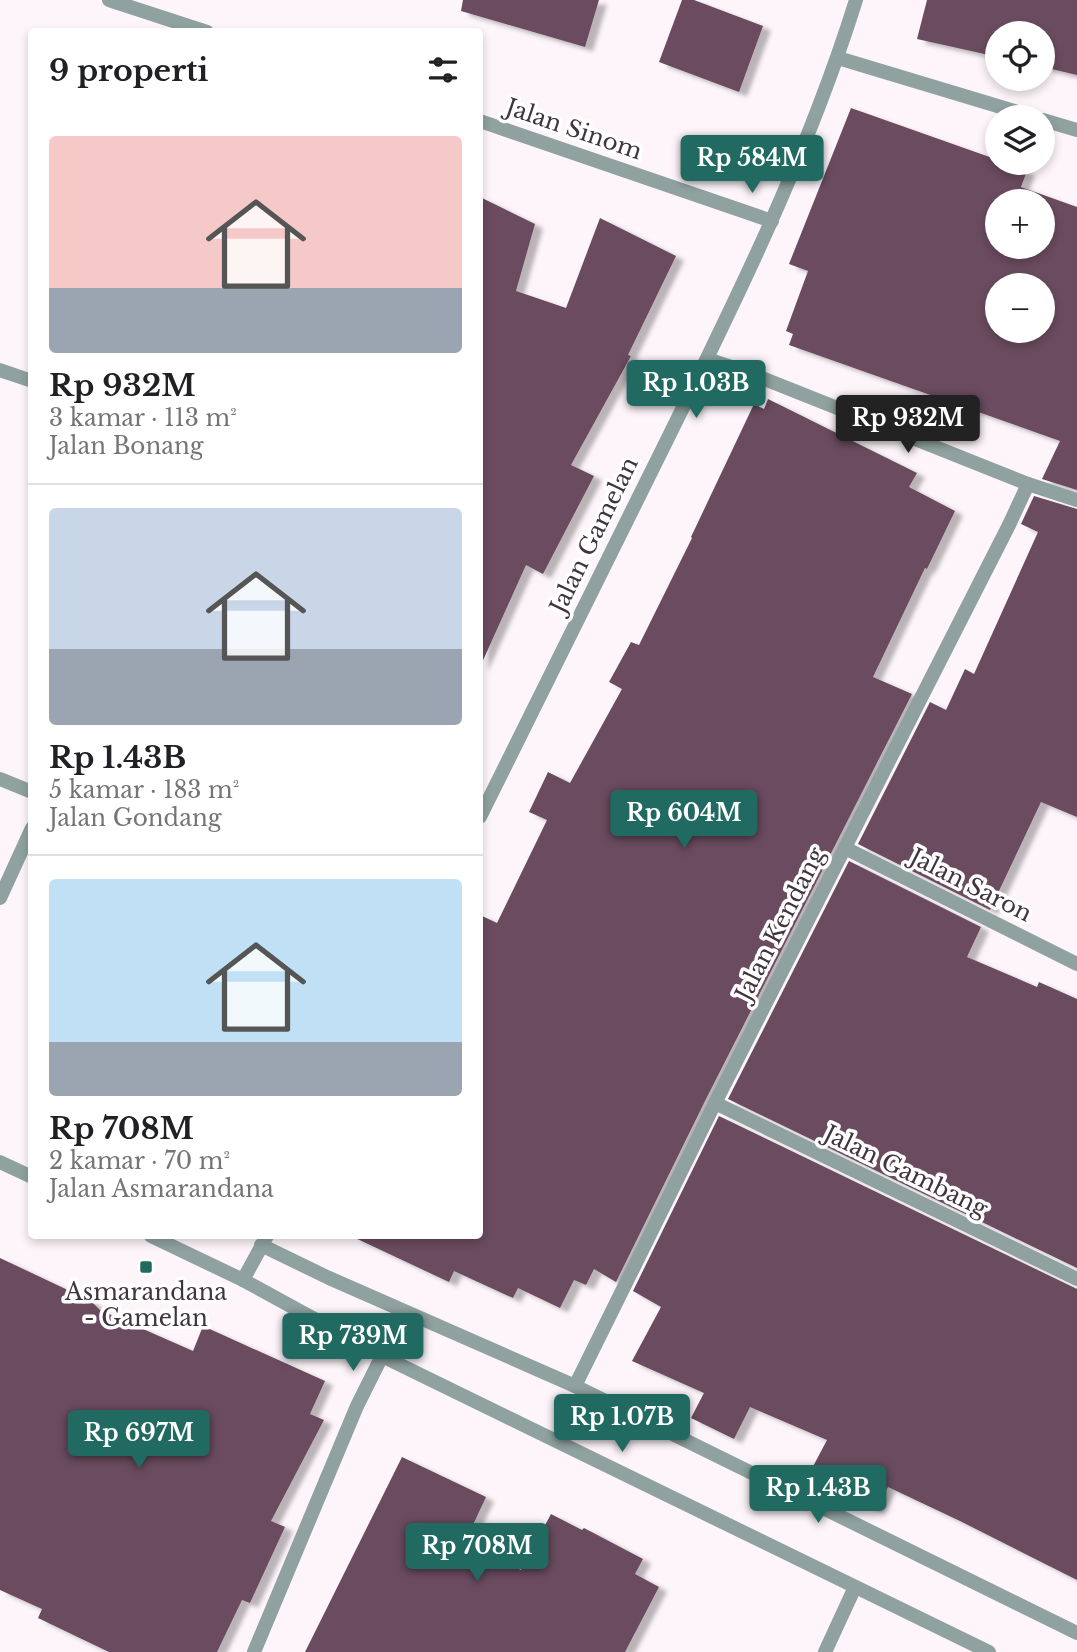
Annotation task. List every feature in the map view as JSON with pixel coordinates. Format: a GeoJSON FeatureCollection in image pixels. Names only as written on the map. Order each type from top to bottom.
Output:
{"type":"FeatureCollection","features":[{"type":"Feature","properties":{"kind":"street"},"geometry":{"type":"LineString","coordinates":[[109,0],[194,28]]}},
{"type":"Feature","properties":{"kind":"street","name":"Jalan Gamelan"},"geometry":{"type":"LineString","coordinates":[[483,811],[707,359],[772,221],[838,58],[856,0]]}},
{"type":"Feature","properties":{"kind":"street"},"geometry":{"type":"LineString","coordinates":[[838,58],[994,105]]}},
{"type":"Feature","properties":{"kind":"street","name":"Jalan Sinom"},"geometry":{"type":"LineString","coordinates":[[483,122],[772,221]]}},
{"type":"Feature","properties":{"kind":"street"},"geometry":{"type":"LineString","coordinates":[[1055,124],[1077,130]]}},
{"type":"Feature","properties":{"kind":"street"},"geometry":{"type":"LineString","coordinates":[[707,359],[1028,484],[1077,500]]}},
{"type":"Feature","properties":{"kind":"street"},"geometry":{"type":"LineString","coordinates":[[0,370],[28,380]]}},
{"type":"Feature","properties":{"kind":"street","name":"Jalan Kendang"},"geometry":{"type":"LineString","coordinates":[[575,1386],[1028,484]]}},
{"type":"Feature","properties":{"kind":"street"},"geometry":{"type":"LineString","coordinates":[[0,779],[28,790]]}},
{"type":"Feature","properties":{"kind":"street"},"geometry":{"type":"LineString","coordinates":[[0,898],[28,837]]}},
{"type":"Feature","properties":{"kind":"street","name":"Jalan Saron"},"geometry":{"type":"LineString","coordinates":[[845,848],[1077,964]]}},
{"type":"Feature","properties":{"kind":"street","name":"Jalan Gambang"},"geometry":{"type":"LineString","coordinates":[[715,1103],[1077,1279]]}},
{"type":"Feature","properties":{"kind":"street"},"geometry":{"type":"LineString","coordinates":[[0,1161],[28,1175]]}},
{"type":"Feature","properties":{"kind":"street"},"geometry":{"type":"LineString","coordinates":[[157,1239],[243,1280],[382,1356],[989,1652]]}},
{"type":"Feature","properties":{"kind":"street"},"geometry":{"type":"LineString","coordinates":[[243,1280],[264,1240],[328,1278],[575,1386],[1077,1633]]}},
{"type":"Feature","properties":{"kind":"street"},"geometry":{"type":"LineString","coordinates":[[254,1652],[357,1406],[382,1356]]}},
{"type":"Feature","properties":{"kind":"street"},"geometry":{"type":"LineString","coordinates":[[825,1652],[855,1587]]}},
{"type":"Feature","properties":{"kind":"building"},"geometry":{"type":"Polygon","coordinates":[[[463,0],[599,0],[585,47],[461,11],[463,0]]]}},
{"type":"Feature","properties":{"kind":"building"},"geometry":{"type":"Polygon","coordinates":[[[682,0],[694,0],[763,26],[739,92],[659,62],[682,0]]]}},
{"type":"Feature","properties":{"kind":"building"},"geometry":{"type":"Polygon","coordinates":[[[927,0],[1077,0],[1077,75],[1055,70],[1055,21],[985,21],[985,54],[917,39],[927,0]]]}},
{"type":"Feature","properties":{"kind":"building"},"geometry":{"type":"Polygon","coordinates":[[[851,108],[985,155],[985,175],[1026,175],[1021,187],[1027,189],[985,189],[985,259],[1055,259],[1055,199],[1077,207],[1077,490],[1042,479],[1060,441],[789,345],[793,334],[786,331],[808,271],[789,264],[851,108]]]}},
{"type":"Feature","properties":{"kind":"building"},"geometry":{"type":"Polygon","coordinates":[[[483,198],[535,224],[516,291],[566,308],[600,218],[676,256],[628,355],[631,356],[571,465],[594,476],[543,574],[526,565],[483,660],[483,198]]]}},
{"type":"Feature","properties":{"kind":"building"},"geometry":{"type":"Polygon","coordinates":[[[768,399],[917,473],[909,487],[955,511],[873,677],[912,694],[616,1282],[594,1269],[586,1285],[574,1280],[560,1308],[518,1288],[513,1298],[454,1271],[449,1282],[357,1239],[483,1239],[483,916],[497,923],[547,820],[529,812],[548,772],[570,783],[622,689],[609,682],[631,642],[639,645],[754,404],[764,409],[768,399]]]}},
{"type":"Feature","properties":{"kind":"building"},"geometry":{"type":"Polygon","coordinates":[[[1034,496],[1077,509],[1077,817],[1041,802],[990,910],[858,844],[930,702],[946,710],[965,669],[974,674],[1038,532],[1021,524],[1034,496]]]}},
{"type":"Feature","properties":{"kind":"building"},"geometry":{"type":"Polygon","coordinates":[[[849,861],[981,927],[967,957],[1037,987],[1039,982],[1077,999],[1077,1268],[728,1099],[849,861]]]}},
{"type":"Feature","properties":{"kind":"building"},"geometry":{"type":"Polygon","coordinates":[[[719,1116],[1077,1289],[1077,1580],[888,1487],[876,1509],[841,1492],[842,1490],[809,1474],[827,1440],[750,1407],[734,1439],[691,1418],[704,1393],[632,1361],[661,1307],[633,1291],[719,1116]]]}},
{"type":"Feature","properties":{"kind":"building"},"geometry":{"type":"Polygon","coordinates":[[[0,1258],[91,1301],[100,1310],[193,1351],[203,1326],[325,1381],[310,1414],[324,1420],[271,1521],[285,1527],[250,1603],[242,1600],[217,1652],[109,1652],[38,1618],[42,1609],[0,1590],[0,1258]]]}},
{"type":"Feature","properties":{"kind":"building"},"geometry":{"type":"Polygon","coordinates":[[[402,1457],[486,1497],[465,1542],[521,1570],[551,1514],[643,1559],[635,1574],[659,1587],[625,1652],[305,1652],[402,1457]]]}},
{"type":"Feature","properties":{"kind":"place","name":"Asmarandana - Gamelan"},"geometry":{"type":"Point","coordinates":[146,1267]}}]}
